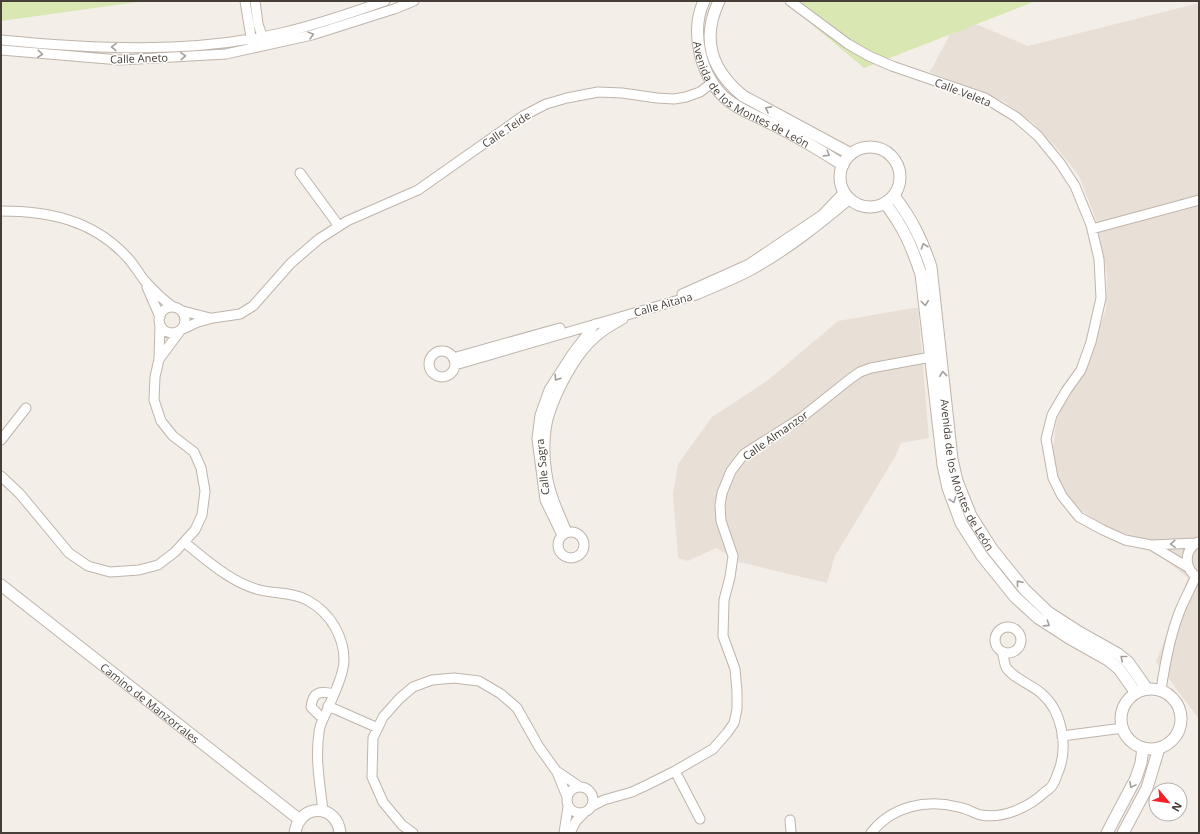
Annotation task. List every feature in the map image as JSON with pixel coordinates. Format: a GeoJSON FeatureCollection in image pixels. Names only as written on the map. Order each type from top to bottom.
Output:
{"type":"FeatureCollection","features":[{"type":"Feature","properties":{"kind":"street"},"geometry":{"type":"LineString","coordinates":[[245,1],[252,48]]}},
{"type":"Feature","properties":{"kind":"street"},"geometry":{"type":"LineString","coordinates":[[254,1],[258,24],[264,41]]}},
{"type":"Feature","properties":{"kind":"street","name":"Calle Aneto"},"geometry":{"type":"LineString","coordinates":[[1,50],[120,60],[226,54],[252,48],[281,33],[329,20],[385,1]]}},
{"type":"Feature","properties":{"kind":"street","name":"Calle Aneto"},"geometry":{"type":"LineString","coordinates":[[1,40],[59,46],[146,48],[210,45],[251,38],[264,41],[312,36],[414,1]]}},
{"type":"Feature","properties":{"kind":"street","name":"Avenida de los Montes de León"},"geometry":{"type":"LineString","coordinates":[[704,1],[701,8],[698,31],[700,50],[712,83],[725,97],[740,107],[809,143],[843,164]]}},
{"type":"Feature","properties":{"kind":"street","name":"Avenida de los Montes de León"},"geometry":{"type":"LineString","coordinates":[[719,1],[714,12],[710,29],[710,42],[713,57],[721,73],[731,86],[743,96],[851,154]]}},
{"type":"Feature","properties":{"kind":"street","name":"Calle Veleta"},"geometry":{"type":"LineString","coordinates":[[790,1],[848,44],[869,56],[892,66],[985,98],[1016,117],[1038,136],[1060,162],[1075,186],[1092,229],[1099,259],[1101,298],[1091,342],[1081,370],[1066,390],[1052,415],[1046,439],[1053,478],[1062,496],[1079,517],[1126,540],[1150,545],[1197,542]]}},
{"type":"Feature","properties":{"kind":"street","name":"Calle Teide"},"geometry":{"type":"LineString","coordinates":[[182,330],[198,322],[240,314],[254,306],[291,263],[320,239],[347,221],[418,190],[523,116],[546,104],[598,92],[622,93],[674,99],[700,92],[712,83]]}},
{"type":"Feature","properties":{"kind":"street"},"geometry":{"type":"LineString","coordinates":[[869,147],[879,148],[888,153],[894,160],[899,168],[900,183],[894,196],[885,204],[876,207],[867,207],[858,205],[847,196],[841,178],[843,164],[851,154],[860,149],[869,147]]}},
{"type":"Feature","properties":{"kind":"street"},"geometry":{"type":"LineString","coordinates":[[300,173],[339,226]]}},
{"type":"Feature","properties":{"kind":"street","name":"Calle Aitana"},"geometry":{"type":"LineString","coordinates":[[598,320],[631,314],[696,295],[755,268],[821,224],[847,196]]}},
{"type":"Feature","properties":{"kind":"street","name":"Calle Aitana"},"geometry":{"type":"LineString","coordinates":[[454,361],[575,328],[684,293],[749,264],[822,215],[847,196]]}},
{"type":"Feature","properties":{"kind":"street","name":"Avenida de los Montes de León"},"geometry":{"type":"LineString","coordinates":[[894,196],[909,216],[918,233],[931,267],[952,459],[958,481],[971,516],[992,549],[1025,590],[1048,612],[1079,632],[1118,654],[1128,662],[1148,689]]}},
{"type":"Feature","properties":{"kind":"street"},"geometry":{"type":"LineString","coordinates":[[1092,229],[1199,200]]}},
{"type":"Feature","properties":{"kind":"street","name":"Avenida de los Montes de León"},"geometry":{"type":"LineString","coordinates":[[885,204],[900,222],[912,246],[921,274],[943,465],[948,488],[961,523],[982,556],[1015,597],[1038,618],[1119,668],[1136,693]]}},
{"type":"Feature","properties":{"kind":"street"},"geometry":{"type":"LineString","coordinates":[[1,211],[48,214],[81,223],[106,238],[126,256],[144,280],[162,299],[173,307],[180,309],[186,320],[182,330],[159,359]]}},
{"type":"Feature","properties":{"kind":"street"},"geometry":{"type":"LineString","coordinates":[[144,280],[165,332],[173,334],[182,330]]}},
{"type":"Feature","properties":{"kind":"street"},"geometry":{"type":"LineString","coordinates":[[1,476],[20,494],[69,553],[88,566],[110,572],[139,570],[158,566],[175,552],[195,530],[202,515],[205,492],[201,468],[194,452],[173,436],[161,421],[154,400],[155,377],[159,359],[160,321],[165,310],[173,307]]}},
{"type":"Feature","properties":{"kind":"street","name":"Calle Teide"},"geometry":{"type":"LineString","coordinates":[[183,312],[213,318]]}},
{"type":"Feature","properties":{"kind":"street","name":"Calle Sagra"},"geometry":{"type":"LineString","coordinates":[[598,320],[587,340],[579,356],[559,390],[548,420],[546,445],[547,474],[552,498],[564,533],[545,500],[537,440],[540,415],[549,390],[578,345],[587,340],[597,336],[631,314]]}},
{"type":"Feature","properties":{"kind":"street"},"geometry":{"type":"LineString","coordinates":[[575,328],[584,332],[587,340]]}},
{"type":"Feature","properties":{"kind":"street"},"geometry":{"type":"LineString","coordinates":[[575,328],[578,345]]}},
{"type":"Feature","properties":{"kind":"street","name":"Calle Almanzor"},"geometry":{"type":"LineString","coordinates":[[592,806],[617,795],[632,792],[675,771],[713,749],[734,722],[737,709],[735,669],[723,636],[724,600],[730,577],[732,556],[721,521],[720,506],[722,492],[731,470],[744,454],[801,418],[860,372],[871,368],[931,357]]}},
{"type":"Feature","properties":{"kind":"street"},"geometry":{"type":"LineString","coordinates":[[1,440],[26,408]]}},
{"type":"Feature","properties":{"kind":"street"},"geometry":{"type":"LineString","coordinates":[[184,542],[216,567],[240,582],[259,590],[293,594],[307,600],[324,611],[340,637],[345,661],[342,677],[328,706],[319,731],[316,758],[323,811]]}},
{"type":"Feature","properties":{"kind":"street"},"geometry":{"type":"LineString","coordinates":[[1189,568],[1187,562],[1188,551],[1197,542]]}},
{"type":"Feature","properties":{"kind":"street","name":"Calle Veleta"},"geometry":{"type":"LineString","coordinates":[[1150,545],[1189,568],[1198,577]]}},
{"type":"Feature","properties":{"kind":"street"},"geometry":{"type":"LineString","coordinates":[[1161,690],[1172,634],[1181,609],[1198,577]]}},
{"type":"Feature","properties":{"kind":"street","name":"Camino de Manzorrales"},"geometry":{"type":"LineString","coordinates":[[1,586],[300,820]]}},
{"type":"Feature","properties":{"kind":"street"},"geometry":{"type":"LineString","coordinates":[[871,833],[879,823],[904,808],[927,803],[959,807],[982,815],[999,815],[1017,810],[1037,799],[1053,784],[1061,765],[1063,745],[1060,724],[1054,709],[1043,694],[1014,676],[1006,667],[1002,652]]}},
{"type":"Feature","properties":{"kind":"street"},"geometry":{"type":"LineString","coordinates":[[413,833],[402,825],[383,802],[372,777],[373,738],[383,717],[399,699],[413,687],[432,680],[454,678],[479,681],[501,694],[517,708],[539,747],[557,772],[567,796],[568,807],[564,833]]}},
{"type":"Feature","properties":{"kind":"street"},"geometry":{"type":"LineString","coordinates":[[1148,689],[1161,690],[1170,695],[1180,710],[1180,729],[1168,744],[1159,748],[1144,748],[1131,740],[1123,728],[1121,718],[1123,708],[1128,699],[1136,693],[1148,689]]}},
{"type":"Feature","properties":{"kind":"street"},"geometry":{"type":"LineString","coordinates":[[324,718],[311,707],[314,696],[318,693],[324,692],[334,694]]}},
{"type":"Feature","properties":{"kind":"street"},"geometry":{"type":"LineString","coordinates":[[328,706],[378,728]]}},
{"type":"Feature","properties":{"kind":"street"},"geometry":{"type":"LineString","coordinates":[[1062,736],[1123,728]]}},
{"type":"Feature","properties":{"kind":"street"},"geometry":{"type":"LineString","coordinates":[[1107,833],[1136,778],[1144,748]]}},
{"type":"Feature","properties":{"kind":"street"},"geometry":{"type":"LineString","coordinates":[[1123,833],[1147,788],[1159,748]]}},
{"type":"Feature","properties":{"kind":"street"},"geometry":{"type":"LineString","coordinates":[[675,771],[700,819]]}},
{"type":"Feature","properties":{"kind":"street"},"geometry":{"type":"LineString","coordinates":[[557,772],[580,787],[584,787],[590,791],[593,798],[592,806],[576,822],[570,833]]}},
{"type":"Feature","properties":{"kind":"street"},"geometry":{"type":"LineString","coordinates":[[567,796],[572,789],[580,787]]}},
{"type":"Feature","properties":{"kind":"street","name":"Calle Almanzor"},"geometry":{"type":"LineString","coordinates":[[590,791],[617,795]]}},
{"type":"Feature","properties":{"kind":"street"},"geometry":{"type":"LineString","coordinates":[[568,807],[575,812],[584,813]]}},
{"type":"Feature","properties":{"kind":"street"},"geometry":{"type":"LineString","coordinates":[[295,833],[296,826],[304,815],[316,810],[323,811],[335,818],[339,825],[340,833]]}},
{"type":"Feature","properties":{"kind":"street"},"geometry":{"type":"LineString","coordinates":[[790,820],[791,833]]}},
{"type":"Feature","properties":{"kind":"shaded area"},"geometry":{"type":"Polygon","coordinates":[[[1199,3],[1199,719],[1156,662],[1188,578],[1141,539],[1117,531],[1097,521],[1079,509],[1065,491],[1057,474],[1053,447],[1056,423],[1065,398],[1082,377],[1106,309],[1107,275],[1096,220],[1079,176],[1057,148],[1032,122],[1003,101],[930,72],[959,17],[1028,46],[1199,3]]]}},
{"type":"Feature","properties":{"kind":"shaded area"},"geometry":{"type":"Polygon","coordinates":[[[918,308],[929,438],[901,443],[895,457],[835,556],[827,583],[739,562],[716,548],[688,561],[678,558],[673,494],[678,464],[712,417],[767,381],[838,321],[918,308]]]}},
{"type":"Feature","properties":{"kind":"green space"},"geometry":{"type":"Polygon","coordinates":[[[1,1],[145,1],[1,21],[1,1]]]}},
{"type":"Feature","properties":{"kind":"green space"},"geometry":{"type":"Polygon","coordinates":[[[784,1],[1036,1],[864,68],[784,1]]]}}]}
